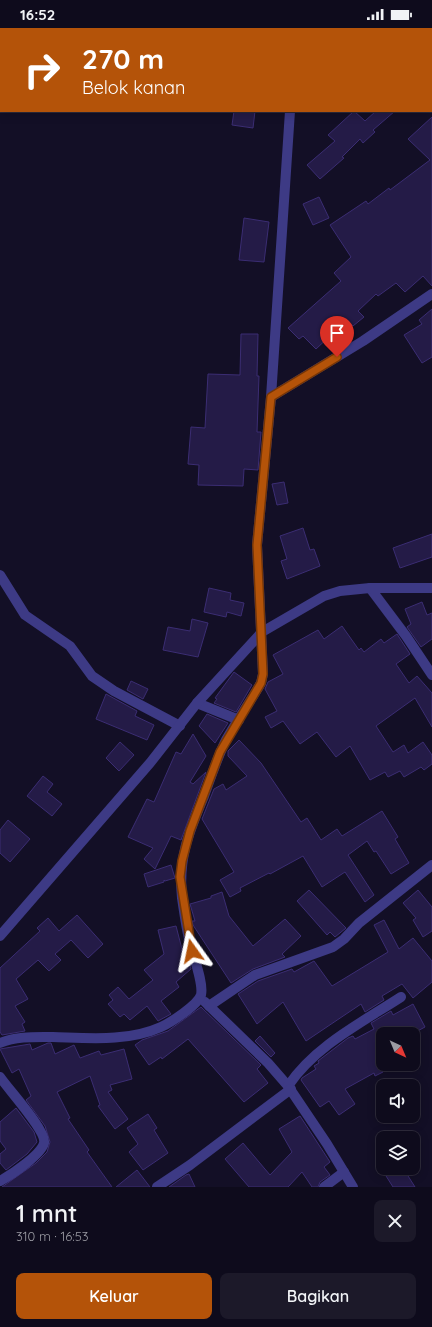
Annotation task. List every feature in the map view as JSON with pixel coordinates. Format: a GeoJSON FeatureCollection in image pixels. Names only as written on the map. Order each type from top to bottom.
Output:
{"type":"FeatureCollection","features":[{"type":"Feature","properties":{"kind":"street"},"geometry":{"type":"LineString","coordinates":[[0,1043],[10,1039],[26,1037],[101,1038],[130,1035],[161,1027],[194,1004],[200,997],[200,988],[189,939],[180,877],[182,861],[190,831],[220,752],[261,683],[264,662],[257,545],[271,397],[290,112]]}},
{"type":"Feature","properties":{"kind":"street"},"geometry":{"type":"LineString","coordinates":[[271,397],[363,341],[432,294]]}},
{"type":"Feature","properties":{"kind":"street"},"geometry":{"type":"LineString","coordinates":[[0,575],[25,615],[70,646],[92,676],[114,691],[180,726]]}},
{"type":"Feature","properties":{"kind":"street"},"geometry":{"type":"LineString","coordinates":[[0,936],[150,763],[197,703],[262,628],[324,596],[340,591],[370,588],[432,588]]}},
{"type":"Feature","properties":{"kind":"street"},"geometry":{"type":"LineString","coordinates":[[370,588],[406,636],[432,675]]}},
{"type":"Feature","properties":{"kind":"street"},"geometry":{"type":"LineString","coordinates":[[197,703],[239,720]]}},
{"type":"Feature","properties":{"kind":"street"},"geometry":{"type":"LineString","coordinates":[[209,1006],[255,975],[333,947],[344,939],[358,923],[432,865]]}},
{"type":"Feature","properties":{"kind":"street"},"geometry":{"type":"LineString","coordinates":[[200,997],[268,1063],[289,1087],[353,1187]]}},
{"type":"Feature","properties":{"kind":"street"},"geometry":{"type":"LineString","coordinates":[[157,1187],[190,1165],[289,1087],[305,1064],[324,1048],[401,997]]}},
{"type":"Feature","properties":{"kind":"street"},"geometry":{"type":"LineString","coordinates":[[0,1077],[39,1128],[44,1139],[44,1143],[38,1153],[12,1174],[0,1181]]}},
{"type":"Feature","properties":{"kind":"street"},"geometry":{"type":"LineString","coordinates":[[324,1187],[344,1172]]}},
{"type":"Feature","properties":{"kind":"building"},"geometry":{"type":"Polygon","coordinates":[[[234,112],[255,112],[253,128],[232,125],[234,112]]]}},
{"type":"Feature","properties":{"kind":"building"},"geometry":{"type":"Polygon","coordinates":[[[353,112],[355,112],[365,121],[375,112],[394,112],[373,130],[375,132],[363,143],[360,139],[342,157],[344,158],[320,179],[307,165],[335,141],[328,135],[353,112]]]}},
{"type":"Feature","properties":{"kind":"building"},"geometry":{"type":"Polygon","coordinates":[[[432,117],[432,286],[423,276],[405,292],[396,283],[378,296],[376,294],[358,311],[364,317],[353,326],[349,322],[333,337],[331,335],[316,349],[303,336],[299,339],[288,328],[341,281],[334,273],[351,257],[330,225],[366,201],[368,204],[389,188],[390,190],[430,160],[408,139],[432,117]]]}},
{"type":"Feature","properties":{"kind":"building"},"geometry":{"type":"Polygon","coordinates":[[[319,197],[329,218],[313,225],[303,204],[319,197]]]}},
{"type":"Feature","properties":{"kind":"building"},"geometry":{"type":"Polygon","coordinates":[[[244,218],[269,222],[264,262],[239,260],[244,218]]]}},
{"type":"Feature","properties":{"kind":"building"},"geometry":{"type":"Polygon","coordinates":[[[432,309],[432,357],[422,363],[404,335],[422,324],[419,320],[432,309]]]}},
{"type":"Feature","properties":{"kind":"building"},"geometry":{"type":"Polygon","coordinates":[[[241,334],[258,334],[257,376],[259,376],[257,432],[261,432],[258,470],[244,469],[243,486],[198,485],[199,465],[188,464],[191,427],[205,428],[208,374],[240,375],[241,334]]]}},
{"type":"Feature","properties":{"kind":"building"},"geometry":{"type":"Polygon","coordinates":[[[284,482],[288,503],[277,505],[272,484],[284,482]]]}},
{"type":"Feature","properties":{"kind":"building"},"geometry":{"type":"Polygon","coordinates":[[[303,528],[310,550],[314,549],[320,566],[287,579],[281,561],[287,559],[280,536],[303,528]]]}},
{"type":"Feature","properties":{"kind":"building"},"geometry":{"type":"Polygon","coordinates":[[[432,534],[432,557],[400,568],[393,548],[432,534]]]}},
{"type":"Feature","properties":{"kind":"building"},"geometry":{"type":"Polygon","coordinates":[[[209,588],[231,593],[230,600],[244,603],[241,616],[227,612],[226,617],[204,612],[209,588]]]}},
{"type":"Feature","properties":{"kind":"building"},"geometry":{"type":"Polygon","coordinates":[[[422,602],[427,615],[432,613],[432,639],[421,647],[407,627],[411,624],[405,609],[422,602]]]}},
{"type":"Feature","properties":{"kind":"building"},"geometry":{"type":"Polygon","coordinates":[[[192,619],[208,623],[198,657],[163,650],[168,627],[190,631],[192,619]]]}},
{"type":"Feature","properties":{"kind":"building"},"geometry":{"type":"Polygon","coordinates":[[[342,626],[359,650],[361,648],[364,652],[381,639],[384,643],[397,634],[410,654],[396,664],[409,683],[417,676],[432,693],[432,727],[415,698],[376,726],[393,752],[404,745],[408,753],[423,742],[432,755],[432,764],[424,770],[421,767],[404,777],[400,771],[388,777],[385,772],[370,780],[350,746],[336,757],[317,732],[300,744],[283,721],[271,728],[265,717],[277,711],[265,689],[268,682],[283,674],[273,655],[318,630],[324,639],[342,626]]]}},
{"type":"Feature","properties":{"kind":"building"},"geometry":{"type":"Polygon","coordinates":[[[234,672],[252,685],[236,712],[214,703],[217,699],[215,698],[234,672]]]}},
{"type":"Feature","properties":{"kind":"building"},"geometry":{"type":"Polygon","coordinates":[[[131,681],[148,689],[143,699],[127,690],[131,681]]]}},
{"type":"Feature","properties":{"kind":"building"},"geometry":{"type":"Polygon","coordinates":[[[106,694],[137,711],[135,716],[154,725],[147,740],[96,719],[106,694]]]}},
{"type":"Feature","properties":{"kind":"building"},"geometry":{"type":"Polygon","coordinates":[[[207,714],[228,723],[215,743],[199,726],[207,714]]]}},
{"type":"Feature","properties":{"kind":"building"},"geometry":{"type":"Polygon","coordinates":[[[193,734],[206,756],[190,782],[193,784],[206,772],[181,840],[171,836],[155,869],[144,859],[153,848],[128,837],[147,799],[154,802],[176,752],[181,754],[193,734]]]}},
{"type":"Feature","properties":{"kind":"building"},"geometry":{"type":"Polygon","coordinates":[[[239,740],[261,763],[301,822],[307,818],[321,840],[337,829],[342,836],[382,811],[398,837],[395,839],[409,863],[391,874],[376,851],[374,852],[367,841],[348,855],[374,895],[365,902],[345,872],[322,887],[303,856],[240,888],[241,891],[230,897],[220,880],[234,872],[202,819],[214,789],[223,784],[226,790],[247,776],[228,756],[228,751],[239,740]]]}},
{"type":"Feature","properties":{"kind":"building"},"geometry":{"type":"Polygon","coordinates":[[[120,742],[134,755],[119,771],[106,758],[120,742]]]}},
{"type":"Feature","properties":{"kind":"building"},"geometry":{"type":"Polygon","coordinates":[[[43,776],[53,784],[47,792],[62,804],[52,816],[27,796],[43,776]]]}},
{"type":"Feature","properties":{"kind":"building"},"geometry":{"type":"Polygon","coordinates":[[[8,820],[30,839],[10,862],[0,853],[0,830],[8,820]]]}},
{"type":"Feature","properties":{"kind":"building"},"geometry":{"type":"Polygon","coordinates":[[[171,865],[175,878],[164,880],[164,882],[148,887],[144,874],[171,865]]]}},
{"type":"Feature","properties":{"kind":"building"},"geometry":{"type":"Polygon","coordinates":[[[309,890],[346,928],[335,937],[330,932],[327,935],[297,901],[309,890]]]}},
{"type":"Feature","properties":{"kind":"building"},"geometry":{"type":"Polygon","coordinates":[[[418,890],[432,907],[432,931],[423,937],[413,920],[416,918],[403,903],[418,890]]]}},
{"type":"Feature","properties":{"kind":"building"},"geometry":{"type":"Polygon","coordinates":[[[222,892],[229,916],[253,946],[285,919],[301,936],[282,954],[285,957],[253,969],[231,983],[193,925],[192,921],[195,921],[190,904],[211,898],[211,896],[222,892]]]}},
{"type":"Feature","properties":{"kind":"building"},"geometry":{"type":"Polygon","coordinates":[[[77,915],[103,944],[88,958],[71,940],[55,954],[61,960],[49,971],[38,960],[16,979],[28,999],[15,1006],[25,1022],[22,1024],[25,1031],[2,1035],[0,1032],[0,968],[40,931],[37,928],[48,918],[59,931],[77,915]]]}},
{"type":"Feature","properties":{"kind":"building"},"geometry":{"type":"Polygon","coordinates":[[[384,920],[399,949],[413,938],[432,961],[432,982],[413,998],[402,984],[382,996],[384,1000],[365,1012],[361,1004],[306,1041],[283,1002],[257,1024],[238,994],[258,981],[292,969],[294,972],[314,961],[332,986],[388,952],[374,925],[384,920]]]}},
{"type":"Feature","properties":{"kind":"building"},"geometry":{"type":"Polygon","coordinates":[[[176,926],[183,953],[188,959],[191,969],[176,982],[179,987],[161,1001],[171,1014],[158,1021],[147,1006],[130,1020],[124,1014],[120,1017],[108,1004],[113,1000],[109,995],[118,987],[129,999],[153,980],[144,970],[164,954],[158,930],[176,926]]]}},
{"type":"Feature","properties":{"kind":"building"},"geometry":{"type":"Polygon","coordinates":[[[413,1004],[425,1027],[420,1030],[420,1027],[376,1027],[376,1071],[383,1072],[375,1076],[374,1073],[345,1089],[355,1104],[339,1115],[329,1101],[320,1107],[301,1080],[302,1078],[316,1069],[314,1066],[319,1063],[318,1061],[348,1038],[353,1036],[355,1039],[374,1029],[371,1023],[391,1011],[393,1015],[413,1004]]]}},
{"type":"Feature","properties":{"kind":"building"},"geometry":{"type":"Polygon","coordinates":[[[201,1007],[261,1065],[257,1069],[268,1083],[244,1102],[188,1039],[162,1059],[161,1057],[149,1065],[135,1045],[142,1040],[168,1031],[201,1007]]]}},
{"type":"Feature","properties":{"kind":"building"},"geometry":{"type":"Polygon","coordinates":[[[260,1036],[275,1053],[271,1057],[255,1041],[260,1036]]]}},
{"type":"Feature","properties":{"kind":"building"},"geometry":{"type":"Polygon","coordinates":[[[51,1043],[55,1054],[74,1045],[80,1058],[99,1051],[101,1055],[124,1049],[132,1079],[110,1085],[112,1090],[108,1092],[128,1119],[115,1129],[98,1106],[100,1105],[90,1076],[57,1092],[70,1118],[68,1119],[89,1150],[87,1152],[112,1187],[2,1187],[36,1163],[47,1152],[50,1142],[45,1126],[26,1100],[31,1096],[19,1069],[12,1073],[0,1049],[30,1044],[32,1050],[51,1043]]]}},
{"type":"Feature","properties":{"kind":"building"},"geometry":{"type":"Polygon","coordinates":[[[16,1108],[34,1132],[37,1142],[27,1154],[6,1170],[0,1163],[0,1154],[6,1149],[0,1141],[0,1122],[16,1108]]]}},
{"type":"Feature","properties":{"kind":"building"},"geometry":{"type":"Polygon","coordinates":[[[148,1114],[157,1128],[154,1130],[168,1153],[143,1170],[129,1152],[138,1144],[127,1128],[148,1114]]]}},
{"type":"Feature","properties":{"kind":"building"},"geometry":{"type":"Polygon","coordinates":[[[300,1116],[330,1162],[324,1167],[330,1175],[320,1182],[318,1187],[312,1187],[302,1172],[288,1187],[249,1187],[225,1159],[243,1143],[270,1175],[292,1152],[279,1129],[300,1116]]]}},
{"type":"Feature","properties":{"kind":"building"},"geometry":{"type":"Polygon","coordinates":[[[137,1170],[150,1187],[116,1187],[137,1170]]]}},
{"type":"Feature","properties":{"kind":"building"},"geometry":{"type":"Polygon","coordinates":[[[189,1174],[195,1187],[169,1187],[186,1175],[189,1174]]]}},
{"type":"Feature","properties":{"kind":"building"},"geometry":{"type":"Polygon","coordinates":[[[385,1175],[407,1175],[415,1187],[393,1187],[385,1175]]]}},
{"type":"Feature","properties":{"kind":"route"},"geometry":{"type":"LineString","coordinates":[[192,951],[183,903],[180,877],[182,861],[190,831],[220,752],[261,683],[263,674],[264,662],[257,545],[271,397],[337,357]]}}]}
